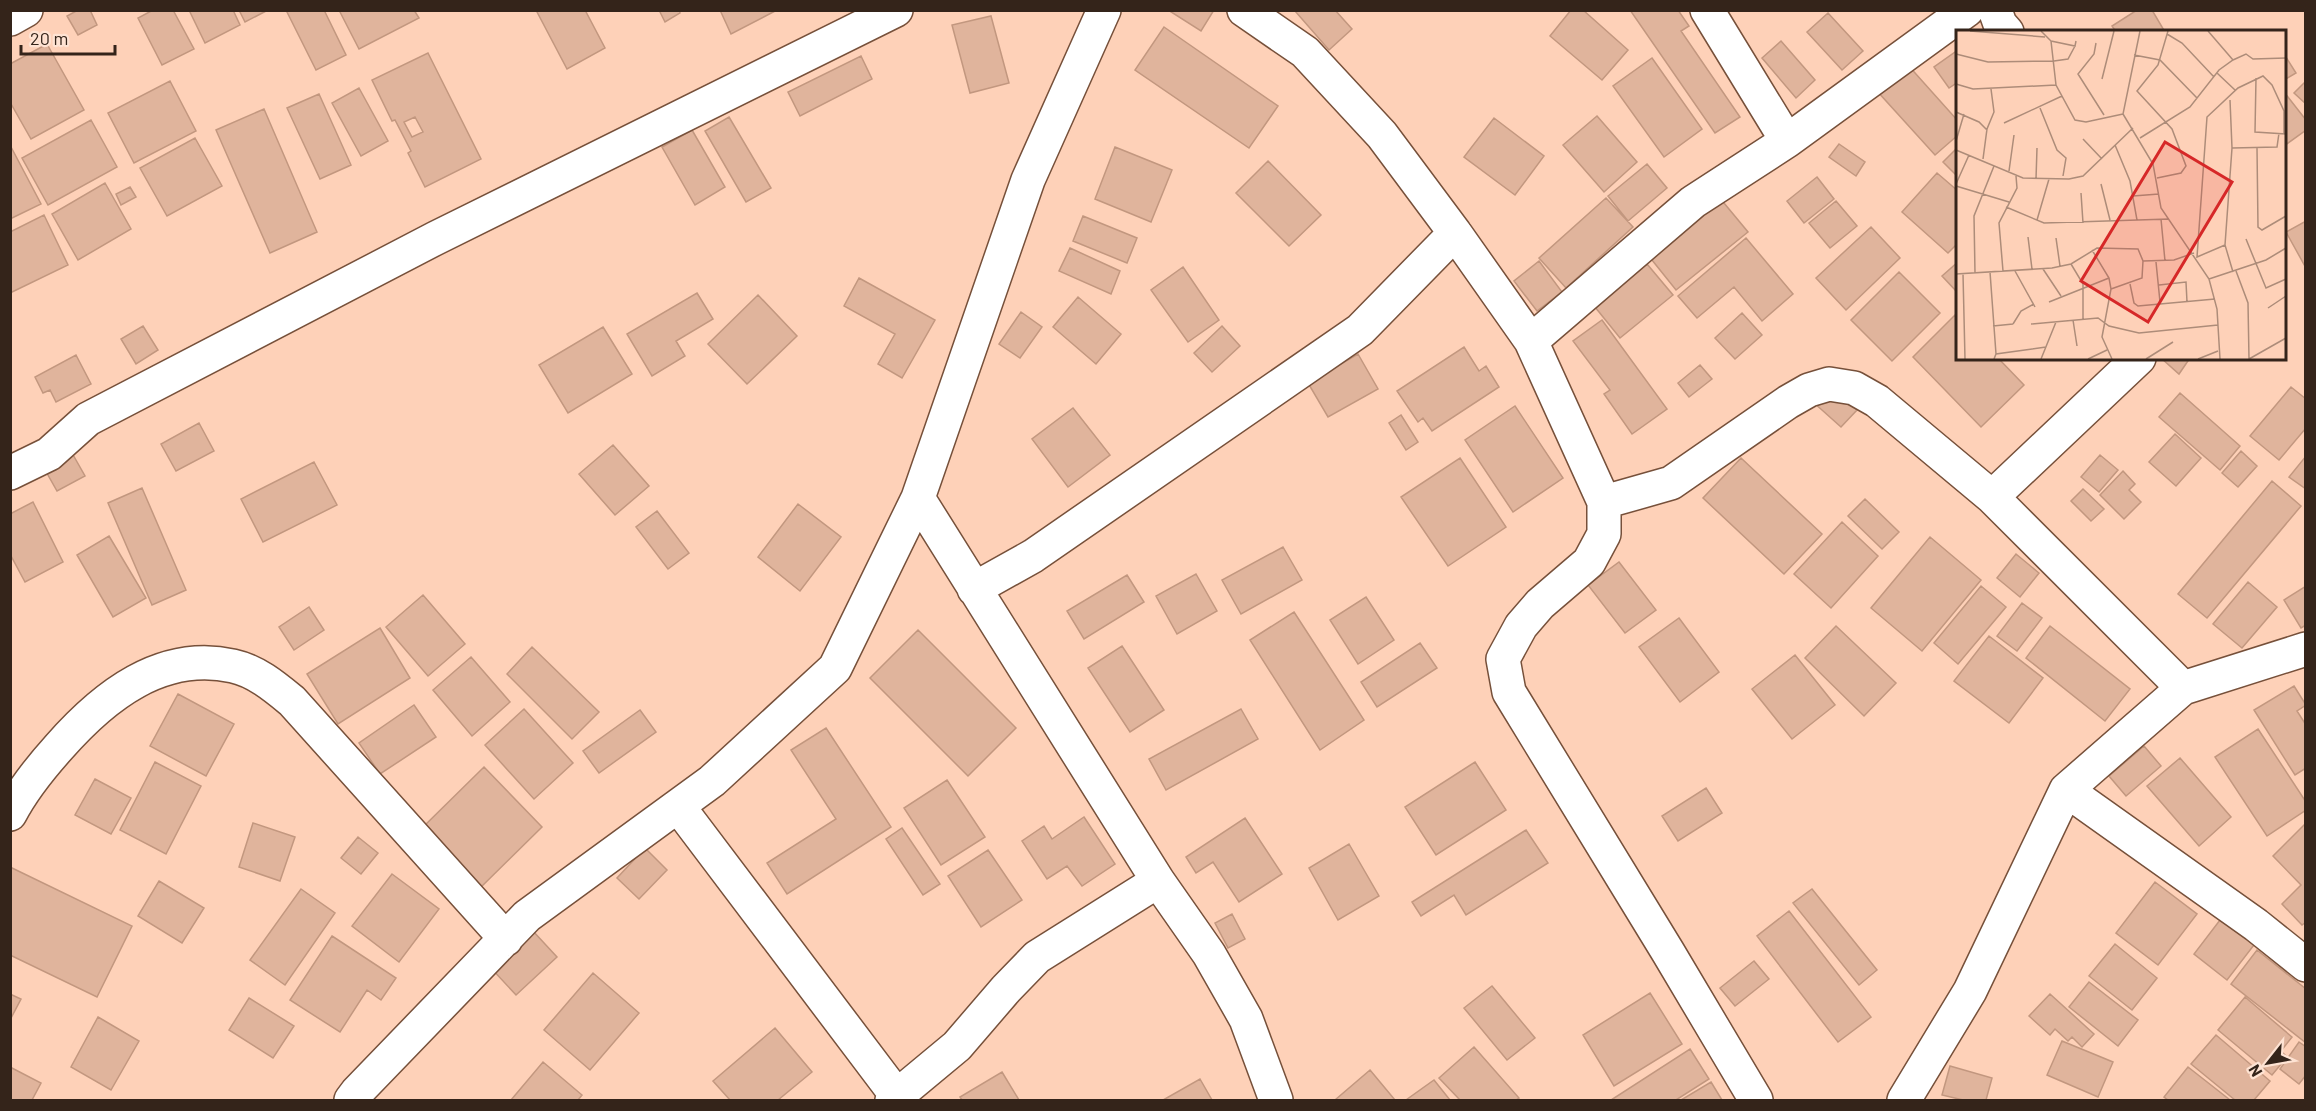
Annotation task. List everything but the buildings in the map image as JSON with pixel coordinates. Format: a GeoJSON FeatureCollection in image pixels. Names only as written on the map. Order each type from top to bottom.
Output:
{"type":"FeatureCollection","features":[{"type":"Feature","properties":{"kind":"street"},"geometry":{"type":"LineString","coordinates":[[10,19],[26,10]]}},
{"type":"Feature","properties":{"kind":"street"},"geometry":{"type":"LineString","coordinates":[[10,473],[49,454],[88,419],[109,408],[436,238],[896,10]]}},
{"type":"Feature","properties":{"kind":"street"},"geometry":{"type":"LineString","coordinates":[[351,1101],[357,1092],[527,916],[712,780],[835,668],[918,498],[1028,180],[1104,10]]}},
{"type":"Feature","properties":{"kind":"street"},"geometry":{"type":"LineString","coordinates":[[1244,10],[1305,52],[1382,135],[1531,341],[1604,502],[1604,534],[1589,562],[1540,604],[1521,626],[1503,659],[1509,692],[1756,1101]]}},
{"type":"Feature","properties":{"kind":"street"},"geometry":{"type":"LineString","coordinates":[[1707,10],[1787,141]]}},
{"type":"Feature","properties":{"kind":"street"},"geometry":{"type":"LineString","coordinates":[[1531,341],[1693,202],[1787,141],[1966,10]]}},
{"type":"Feature","properties":{"kind":"street"},"geometry":{"type":"LineString","coordinates":[[1995,10],[2000,24],[2005,30]]}},
{"type":"Feature","properties":{"kind":"street"},"geometry":{"type":"LineString","coordinates":[[974,589],[1033,556],[1360,330],[1455,233]]}},
{"type":"Feature","properties":{"kind":"street"},"geometry":{"type":"LineString","coordinates":[[1992,496],[2137,360]]}},
{"type":"Feature","properties":{"kind":"street"},"geometry":{"type":"LineString","coordinates":[[1604,502],[1671,483],[1809,390],[1829,384],[1854,388],[1877,401],[1992,496],[2183,688]]}},
{"type":"Feature","properties":{"kind":"street"},"geometry":{"type":"LineString","coordinates":[[918,498],[1158,881],[1209,954],[1246,1019],[1276,1101]]}},
{"type":"Feature","properties":{"kind":"street"},"geometry":{"type":"LineString","coordinates":[[1904,1101],[1970,991],[2066,790],[2183,688],[2306,649]]}},
{"type":"Feature","properties":{"kind":"street"},"geometry":{"type":"LineString","coordinates":[[10,814],[18,799],[47,760],[108,698],[136,680],[166,669],[200,663],[234,666],[269,682],[292,701],[506,939]]}},
{"type":"Feature","properties":{"kind":"street"},"geometry":{"type":"LineString","coordinates":[[2066,790],[2256,925],[2306,965]]}},
{"type":"Feature","properties":{"kind":"street"},"geometry":{"type":"LineString","coordinates":[[678,806],[894,1098],[957,1046],[1006,989],[1038,957],[1158,881]]}}]}
